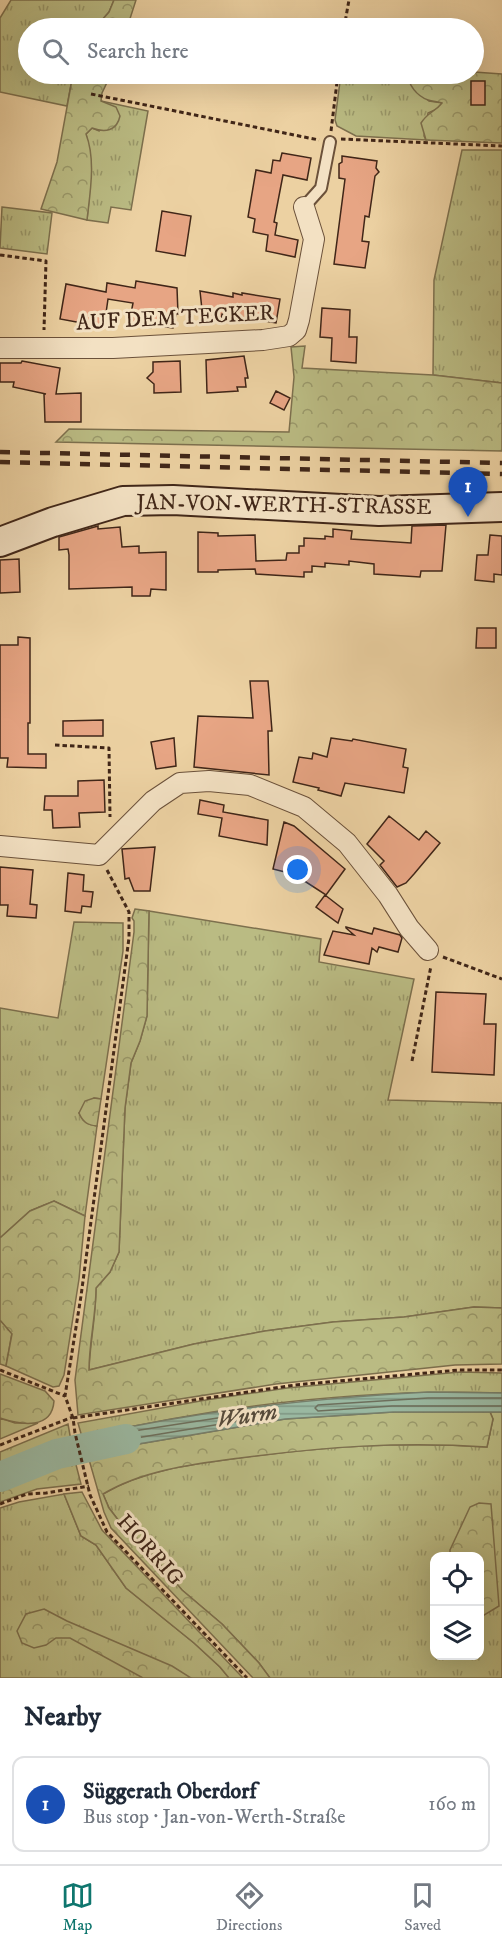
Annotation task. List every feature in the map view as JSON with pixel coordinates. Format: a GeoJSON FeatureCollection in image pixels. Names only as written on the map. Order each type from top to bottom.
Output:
{"type":"FeatureCollection","features":[{"type":"Feature","properties":{"kind":"main road","name":"JAN-VON-WERTH-STRASSE"},"geometry":{"type":"LineString","coordinates":[[0,542],[52,522],[123,501],[173,500],[379,511],[502,507]]}},
{"type":"Feature","properties":{"kind":"street","name":"AUF DEM TECKER"},"geometry":{"type":"LineString","coordinates":[[0,348],[113,348],[263,340],[289,336],[296,330],[299,320],[314,239],[304,207]]}},
{"type":"Feature","properties":{"kind":"street"},"geometry":{"type":"LineString","coordinates":[[0,846],[99,855],[153,801],[180,783],[209,781],[250,785],[304,807],[347,843],[388,895],[409,928],[431,952]]}},
{"type":"Feature","properties":{"kind":"lane","name":"AUF DEM TECKER"},"geometry":{"type":"LineString","coordinates":[[304,207],[321,188],[330,140]]}},
{"type":"Feature","properties":{"kind":"path"},"geometry":{"type":"LineString","coordinates":[[345,18],[348,0]]}},
{"type":"Feature","properties":{"kind":"path"},"geometry":{"type":"LineString","coordinates":[[330,140],[337,84]]}},
{"type":"Feature","properties":{"kind":"path"},"geometry":{"type":"LineString","coordinates":[[91,94],[330,140],[502,146]]}},
{"type":"Feature","properties":{"kind":"path"},"geometry":{"type":"LineString","coordinates":[[0,255],[46,261],[44,347]]}},
{"type":"Feature","properties":{"kind":"path"},"geometry":{"type":"LineString","coordinates":[[55,745],[109,748],[110,828],[118,836]]}},
{"type":"Feature","properties":{"kind":"path"},"geometry":{"type":"LineString","coordinates":[[0,1370],[65,1396],[129,938],[129,912],[99,855]]}},
{"type":"Feature","properties":{"kind":"path"},"geometry":{"type":"LineString","coordinates":[[412,1061],[431,952],[502,979]]}},
{"type":"Feature","properties":{"kind":"path"},"geometry":{"type":"LineString","coordinates":[[0,1446],[73,1418],[295,1385],[459,1370],[502,1370]]}},
{"type":"Feature","properties":{"kind":"path","name":"HORRIG"},"geometry":{"type":"LineString","coordinates":[[65,1396],[73,1418],[90,1495],[107,1532],[247,1678]]}},
{"type":"Feature","properties":{"kind":"path"},"geometry":{"type":"LineString","coordinates":[[0,1504],[27,1494],[89,1486]]}},
{"type":"Feature","properties":{"kind":"green space"},"geometry":{"type":"Polygon","coordinates":[[[11,0],[114,0],[104,18],[18,18],[18,84],[71,84],[67,106],[0,92],[0,18],[11,0]]]}},
{"type":"Feature","properties":{"kind":"green space"},"geometry":{"type":"Polygon","coordinates":[[[114,0],[136,0],[130,18],[104,18],[114,0]]]}},
{"type":"Feature","properties":{"kind":"green space"},"geometry":{"type":"Polygon","coordinates":[[[484,73],[502,74],[502,143],[426,140],[421,123],[442,103],[424,98],[410,84],[484,84],[484,73]]]}},
{"type":"Feature","properties":{"kind":"green space"},"geometry":{"type":"Polygon","coordinates":[[[71,84],[106,84],[101,101],[116,107],[120,116],[116,125],[110,130],[92,128],[86,134],[92,166],[87,220],[41,209],[57,162],[71,84]]]}},
{"type":"Feature","properties":{"kind":"green space"},"geometry":{"type":"Polygon","coordinates":[[[340,84],[412,84],[429,101],[443,103],[428,113],[424,136],[426,140],[356,136],[337,126],[335,120],[340,84]]]}},
{"type":"Feature","properties":{"kind":"green space"},"geometry":{"type":"Polygon","coordinates":[[[101,101],[148,111],[131,210],[111,207],[108,223],[87,220],[90,166],[86,134],[92,128],[99,131],[101,101]]]}},
{"type":"Feature","properties":{"kind":"green space"},"geometry":{"type":"Polygon","coordinates":[[[462,150],[502,150],[502,383],[433,375],[434,280],[462,150]]]}},
{"type":"Feature","properties":{"kind":"green space"},"geometry":{"type":"Polygon","coordinates":[[[2,207],[52,213],[47,254],[0,248],[2,207]]]}},
{"type":"Feature","properties":{"kind":"green space"},"geometry":{"type":"Polygon","coordinates":[[[305,346],[302,368],[433,375],[502,383],[502,451],[56,442],[69,429],[289,432],[294,377],[291,347],[305,346]]]}},
{"type":"Feature","properties":{"kind":"green space"},"geometry":{"type":"Polygon","coordinates":[[[135,909],[149,911],[147,1016],[131,1063],[125,1108],[119,1252],[110,1272],[96,1288],[89,1370],[194,1344],[265,1331],[333,1322],[404,1317],[474,1307],[502,1308],[502,1364],[455,1365],[276,1384],[78,1415],[75,1380],[134,932],[132,918],[135,909]]]}},
{"type":"Feature","properties":{"kind":"green space"},"geometry":{"type":"Polygon","coordinates":[[[149,911],[321,939],[319,962],[414,979],[388,1100],[502,1103],[502,1308],[474,1307],[404,1317],[333,1322],[265,1331],[194,1344],[89,1370],[96,1288],[110,1272],[119,1252],[125,1108],[131,1063],[147,1016],[149,911]]]}},
{"type":"Feature","properties":{"kind":"green space"},"geometry":{"type":"Polygon","coordinates":[[[74,922],[123,923],[123,951],[101,1099],[94,1098],[79,1113],[86,1122],[97,1126],[85,1216],[54,1201],[30,1211],[0,1238],[0,1008],[58,1018],[74,922]]]}},
{"type":"Feature","properties":{"kind":"green space"},"geometry":{"type":"Polygon","coordinates":[[[94,1098],[101,1099],[97,1126],[86,1122],[79,1113],[85,1101],[94,1098]]]}},
{"type":"Feature","properties":{"kind":"green space"},"geometry":{"type":"Polygon","coordinates":[[[54,1201],[85,1216],[79,1279],[64,1375],[59,1386],[53,1387],[6,1366],[12,1334],[0,1320],[0,1238],[30,1211],[54,1201]]]}},
{"type":"Feature","properties":{"kind":"green space"},"geometry":{"type":"Polygon","coordinates":[[[0,1320],[12,1333],[6,1366],[0,1364],[0,1320]]]}},
{"type":"Feature","properties":{"kind":"green space"},"geometry":{"type":"Polygon","coordinates":[[[460,1372],[502,1373],[502,1393],[396,1393],[290,1402],[186,1416],[82,1437],[78,1423],[287,1388],[460,1372]]]}},
{"type":"Feature","properties":{"kind":"green space"},"geometry":{"type":"Polygon","coordinates":[[[0,1374],[45,1391],[54,1401],[48,1417],[34,1423],[0,1418],[0,1374]]]}},
{"type":"Feature","properties":{"kind":"green space"},"geometry":{"type":"Polygon","coordinates":[[[393,1412],[490,1412],[493,1419],[487,1447],[393,1445],[271,1454],[169,1469],[135,1479],[103,1494],[109,1508],[122,1525],[141,1542],[182,1590],[222,1624],[270,1678],[253,1678],[111,1528],[88,1456],[115,1448],[285,1419],[393,1412]]]}},
{"type":"Feature","properties":{"kind":"green space"},"geometry":{"type":"Polygon","coordinates":[[[490,1412],[502,1412],[502,1678],[270,1678],[222,1624],[182,1590],[141,1542],[122,1525],[109,1508],[103,1494],[135,1479],[169,1469],[271,1454],[393,1445],[487,1447],[493,1419],[490,1412]]]}},
{"type":"Feature","properties":{"kind":"green space"},"geometry":{"type":"Polygon","coordinates":[[[0,1418],[15,1423],[38,1423],[0,1439],[0,1418]]]}},
{"type":"Feature","properties":{"kind":"green space"},"geometry":{"type":"Polygon","coordinates":[[[68,1424],[71,1441],[0,1465],[0,1452],[68,1424]]]}},
{"type":"Feature","properties":{"kind":"green space"},"geometry":{"type":"Polygon","coordinates":[[[74,1457],[81,1484],[37,1489],[0,1502],[0,1485],[74,1457]]]}},
{"type":"Feature","properties":{"kind":"green space"},"geometry":{"type":"Polygon","coordinates":[[[82,1492],[102,1530],[243,1678],[229,1678],[194,1643],[126,1588],[96,1545],[81,1536],[64,1494],[82,1492]]]}},
{"type":"Feature","properties":{"kind":"green space"},"geometry":{"type":"Polygon","coordinates":[[[64,1494],[81,1536],[96,1545],[126,1588],[194,1643],[229,1678],[0,1678],[0,1508],[19,1502],[64,1494]]]}},
{"type":"Feature","properties":{"kind":"green space"},"geometry":{"type":"Polygon","coordinates":[[[479,1503],[491,1504],[499,1606],[484,1615],[484,1552],[450,1552],[470,1507],[479,1503]]]}},
{"type":"Feature","properties":{"kind":"green space"},"geometry":{"type":"Polygon","coordinates":[[[44,1609],[172,1666],[191,1678],[143,1678],[70,1638],[56,1638],[46,1645],[34,1648],[22,1643],[17,1631],[26,1614],[44,1609]]]}},
{"type":"Feature","properties":{"kind":"water"},"geometry":{"type":"Polygon","coordinates":[[[428,1392],[502,1393],[502,1412],[393,1412],[285,1419],[115,1448],[88,1455],[82,1437],[168,1420],[254,1407],[428,1392]]]}},
{"type":"Feature","properties":{"kind":"water"},"geometry":{"type":"Polygon","coordinates":[[[71,1441],[74,1457],[0,1485],[0,1465],[71,1441]]]}},
{"type":"Feature","properties":{"kind":"building"},"geometry":{"type":"Polygon","coordinates":[[[485,81],[485,105],[471,105],[471,84],[484,84],[485,81]]]}},
{"type":"Feature","properties":{"kind":"building"},"geometry":{"type":"Polygon","coordinates":[[[282,153],[311,158],[307,180],[283,175],[274,222],[277,223],[275,235],[298,240],[295,257],[266,251],[268,235],[253,232],[255,219],[248,217],[256,170],[271,173],[273,160],[280,161],[282,153]]]}},
{"type":"Feature","properties":{"kind":"building"},"geometry":{"type":"Polygon","coordinates":[[[342,156],[377,161],[376,168],[379,172],[375,176],[369,217],[365,216],[362,241],[369,242],[365,268],[334,264],[345,179],[339,178],[339,164],[342,162],[342,156]]]}},
{"type":"Feature","properties":{"kind":"building"},"geometry":{"type":"Polygon","coordinates":[[[162,211],[191,216],[185,256],[156,251],[162,211]]]}},
{"type":"Feature","properties":{"kind":"building"},"geometry":{"type":"Polygon","coordinates":[[[136,281],[177,288],[178,314],[176,314],[173,328],[152,325],[151,328],[129,324],[133,303],[108,299],[104,327],[60,319],[66,284],[106,292],[107,283],[135,288],[136,281]]]}},
{"type":"Feature","properties":{"kind":"building"},"geometry":{"type":"Polygon","coordinates":[[[200,291],[233,297],[233,293],[242,295],[242,293],[280,299],[276,323],[222,314],[221,321],[203,319],[200,291]]]}},
{"type":"Feature","properties":{"kind":"building"},"geometry":{"type":"Polygon","coordinates":[[[322,308],[350,310],[349,337],[357,337],[356,363],[331,361],[332,338],[320,337],[322,308]]]}},
{"type":"Feature","properties":{"kind":"building"},"geometry":{"type":"Polygon","coordinates":[[[244,356],[248,378],[245,378],[246,387],[237,387],[238,391],[207,393],[206,360],[244,356]]]}},
{"type":"Feature","properties":{"kind":"building"},"geometry":{"type":"Polygon","coordinates":[[[22,361],[60,368],[56,394],[81,393],[81,422],[45,422],[44,394],[46,394],[13,387],[14,382],[0,382],[0,363],[21,363],[22,361]]]}},
{"type":"Feature","properties":{"kind":"building"},"geometry":{"type":"Polygon","coordinates":[[[180,361],[181,392],[154,393],[154,384],[147,378],[153,372],[153,362],[180,361]]]}},
{"type":"Feature","properties":{"kind":"building"},"geometry":{"type":"Polygon","coordinates":[[[276,391],[290,398],[284,410],[270,403],[276,391]]]}},
{"type":"Feature","properties":{"kind":"building"},"geometry":{"type":"Polygon","coordinates":[[[446,525],[442,571],[421,571],[420,577],[374,574],[374,564],[349,561],[349,565],[325,563],[325,567],[312,566],[312,572],[304,572],[304,577],[256,574],[255,569],[198,572],[198,532],[218,533],[218,536],[255,535],[256,561],[286,560],[287,553],[299,553],[299,546],[304,546],[304,538],[333,537],[333,529],[352,531],[351,539],[411,543],[412,526],[446,525]]]}},
{"type":"Feature","properties":{"kind":"building"},"geometry":{"type":"Polygon","coordinates":[[[98,526],[98,529],[120,527],[122,547],[139,546],[139,553],[166,552],[166,590],[151,589],[150,596],[132,596],[132,587],[69,589],[68,549],[59,550],[59,537],[98,526]]]}},
{"type":"Feature","properties":{"kind":"building"},"geometry":{"type":"Polygon","coordinates":[[[490,535],[502,536],[502,575],[494,574],[494,582],[475,580],[477,555],[488,555],[490,535]]]}},
{"type":"Feature","properties":{"kind":"building"},"geometry":{"type":"Polygon","coordinates":[[[19,559],[20,592],[0,593],[0,560],[19,559]]]}},
{"type":"Feature","properties":{"kind":"building"},"geometry":{"type":"Polygon","coordinates":[[[477,628],[496,628],[496,648],[476,648],[477,628]]]}},
{"type":"Feature","properties":{"kind":"building"},"geometry":{"type":"Polygon","coordinates":[[[18,637],[30,638],[28,754],[46,754],[46,768],[7,767],[8,758],[0,758],[0,645],[18,645],[18,637]]]}},
{"type":"Feature","properties":{"kind":"building"},"geometry":{"type":"Polygon","coordinates":[[[250,681],[268,681],[272,731],[268,731],[269,775],[194,767],[198,716],[253,718],[250,681]]]}},
{"type":"Feature","properties":{"kind":"building"},"geometry":{"type":"Polygon","coordinates":[[[103,720],[103,736],[63,736],[63,721],[103,720]]]}},
{"type":"Feature","properties":{"kind":"building"},"geometry":{"type":"Polygon","coordinates":[[[174,738],[176,766],[156,769],[151,742],[174,738]]]}},
{"type":"Feature","properties":{"kind":"building"},"geometry":{"type":"Polygon","coordinates":[[[331,738],[352,741],[353,739],[406,749],[403,767],[408,768],[404,793],[345,783],[341,796],[293,782],[299,757],[312,759],[313,753],[327,757],[331,738]]]}},
{"type":"Feature","properties":{"kind":"building"},"geometry":{"type":"Polygon","coordinates":[[[104,780],[105,812],[79,813],[80,827],[53,828],[52,810],[44,810],[45,796],[78,796],[78,781],[104,780]]]}},
{"type":"Feature","properties":{"kind":"building"},"geometry":{"type":"Polygon","coordinates":[[[200,800],[224,805],[223,812],[268,820],[267,845],[219,836],[222,818],[198,814],[200,800]]]}},
{"type":"Feature","properties":{"kind":"building"},"geometry":{"type":"Polygon","coordinates":[[[389,816],[419,840],[426,831],[440,843],[406,883],[397,887],[380,865],[384,861],[367,844],[389,816]]]}},
{"type":"Feature","properties":{"kind":"building"},"geometry":{"type":"Polygon","coordinates":[[[284,822],[294,826],[345,869],[326,895],[289,871],[289,873],[273,869],[284,822]]]}},
{"type":"Feature","properties":{"kind":"building"},"geometry":{"type":"Polygon","coordinates":[[[155,847],[150,891],[134,891],[129,878],[125,879],[122,849],[155,847]]]}},
{"type":"Feature","properties":{"kind":"building"},"geometry":{"type":"Polygon","coordinates":[[[0,867],[33,870],[30,904],[37,905],[36,918],[7,916],[8,905],[0,905],[0,867]]]}},
{"type":"Feature","properties":{"kind":"building"},"geometry":{"type":"Polygon","coordinates":[[[68,873],[84,875],[83,891],[93,892],[91,907],[82,906],[81,913],[65,911],[68,873]]]}},
{"type":"Feature","properties":{"kind":"building"},"geometry":{"type":"Polygon","coordinates":[[[325,895],[343,909],[338,923],[316,907],[325,895]]]}},
{"type":"Feature","properties":{"kind":"building"},"geometry":{"type":"Polygon","coordinates":[[[346,927],[372,934],[374,928],[400,935],[402,938],[398,952],[379,947],[377,952],[372,948],[369,964],[324,955],[333,931],[354,935],[346,927]]]}},
{"type":"Feature","properties":{"kind":"building"},"geometry":{"type":"Polygon","coordinates":[[[436,992],[486,994],[484,1024],[496,1024],[494,1075],[432,1072],[436,992]]]}},
{"type":"Feature","properties":{"kind":"waterway","name":"Wurm"},"geometry":{"type":"LineString","coordinates":[[0,1477],[57,1454],[126,1439]]}},
{"type":"Feature","properties":{"kind":"railway"},"geometry":{"type":"LineString","coordinates":[[0,452],[502,463]]}},
{"type":"Feature","properties":{"kind":"railway"},"geometry":{"type":"LineString","coordinates":[[0,462],[502,474]]}},
{"type":"Feature","properties":{"kind":"place","name":"Süggerath Oberdorf"},"geometry":{"type":"Point","coordinates":[468,517]}}]}
